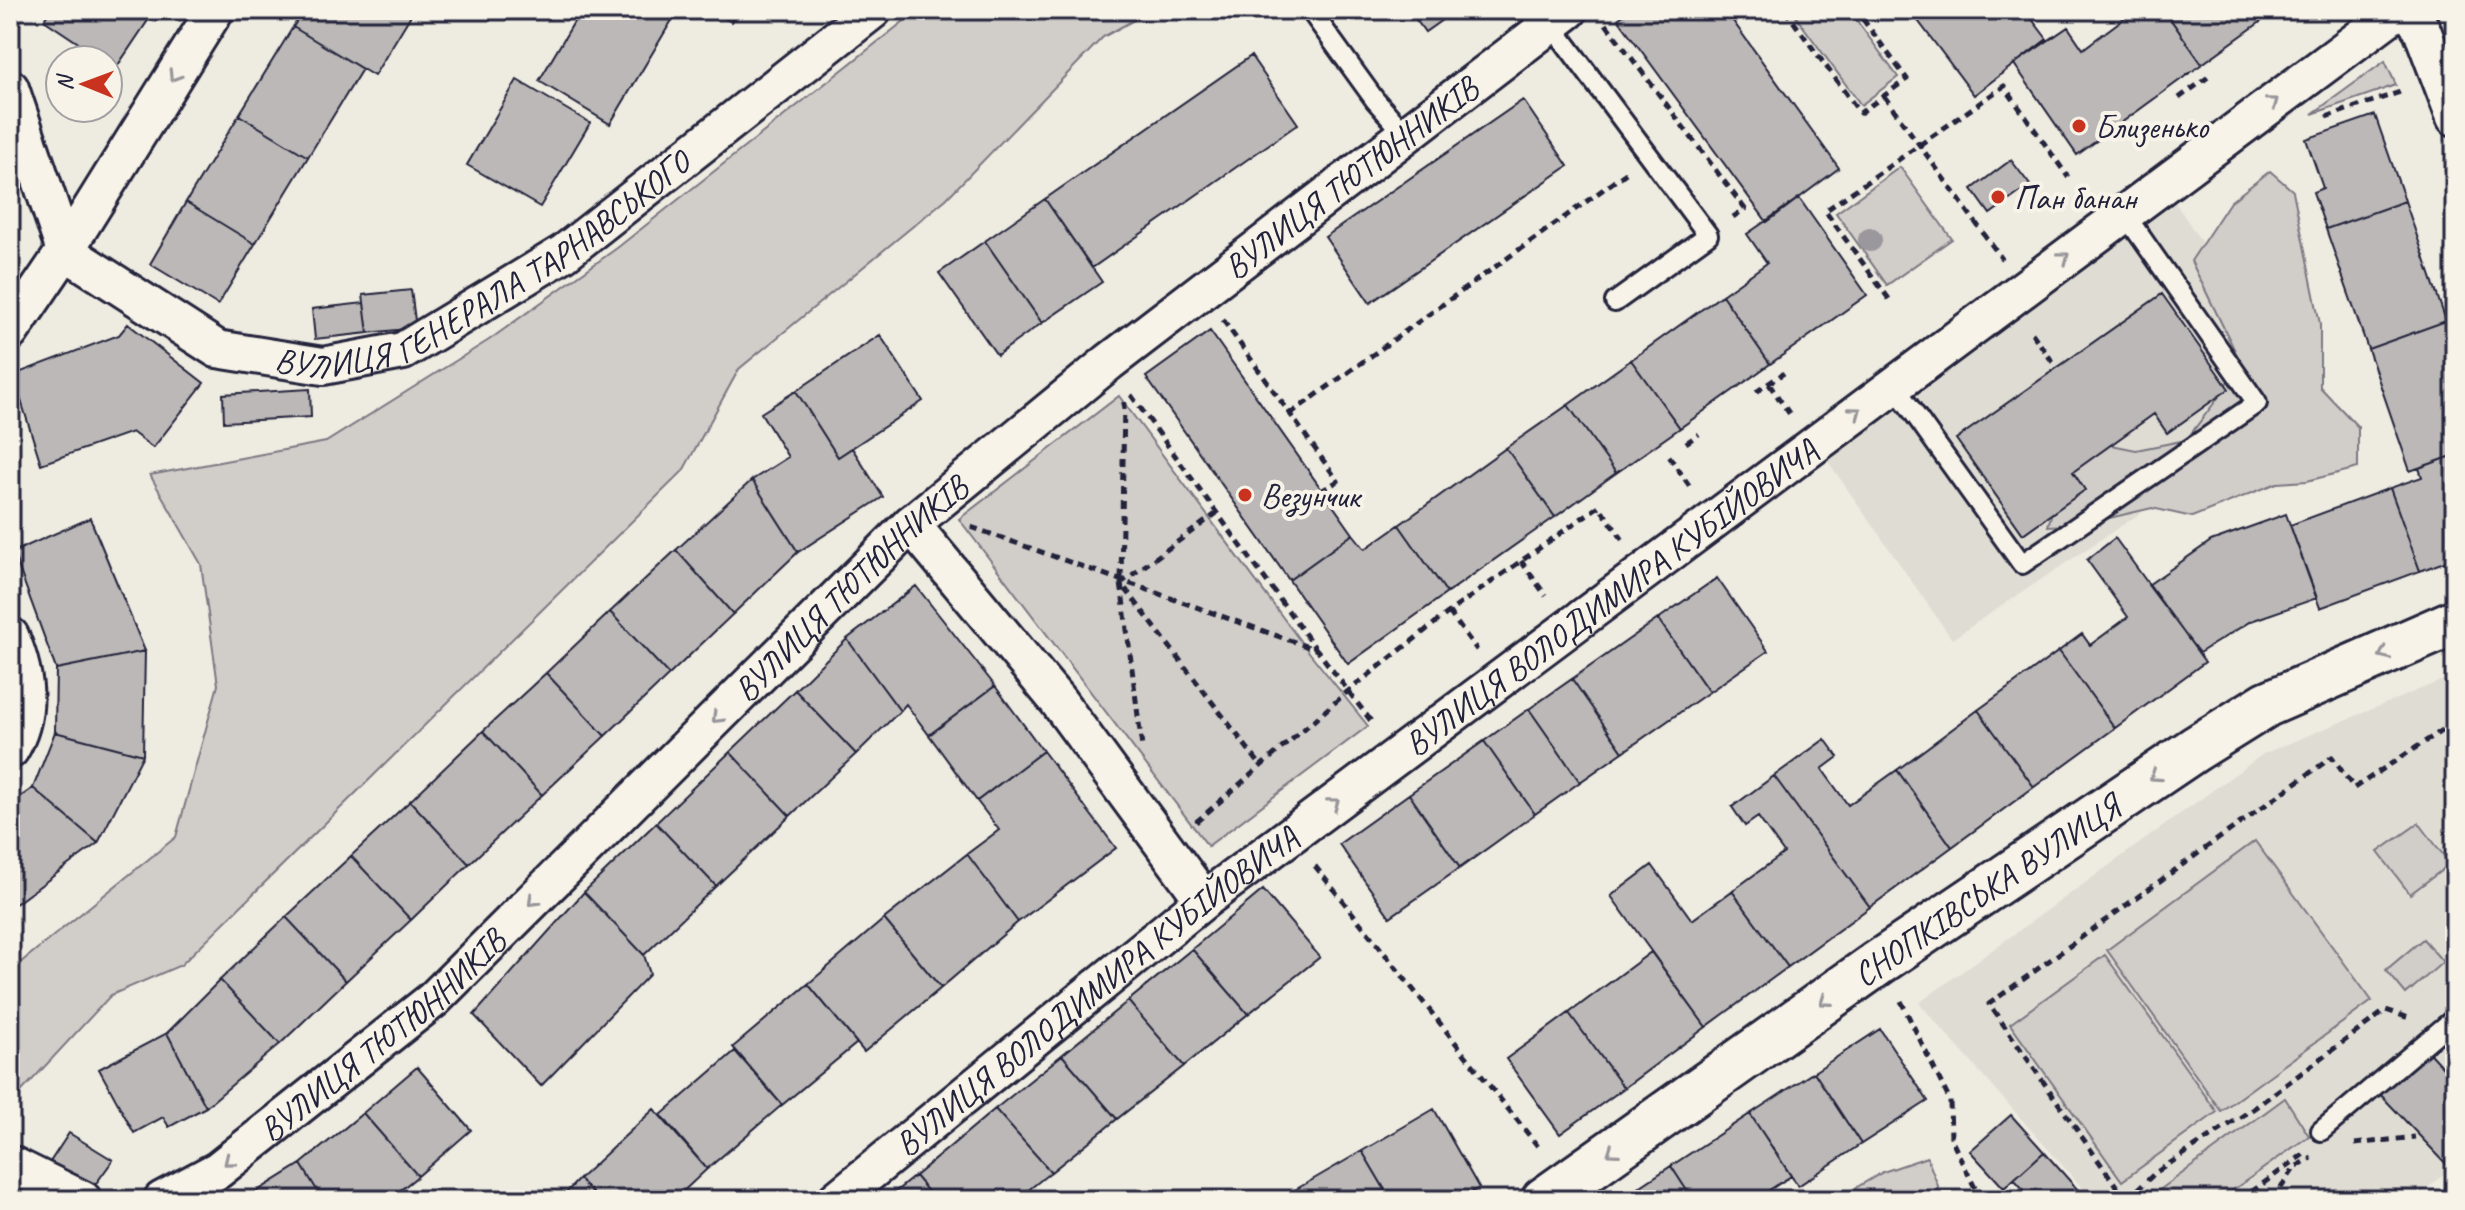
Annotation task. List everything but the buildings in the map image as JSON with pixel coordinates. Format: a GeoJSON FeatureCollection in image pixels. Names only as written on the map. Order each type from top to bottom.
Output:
{"type":"FeatureCollection","features":[{"type":"Feature","properties":{"kind":"main road","name":"СНОПКІВСЬКА ВУЛИЦЯ"},"geometry":{"type":"LineString","coordinates":[[1546,1180],[2267,704],[2455,622]]}},
{"type":"Feature","properties":{"kind":"street"},"geometry":{"type":"LineString","coordinates":[[10,332],[65,251],[215,10]]}},
{"type":"Feature","properties":{"kind":"street","name":"ВУЛИЦЯ ГЕНЕРАЛА ТАРНАВСЬКОГО"},"geometry":{"type":"LineString","coordinates":[[65,251],[217,349],[323,366],[403,351],[564,253],[873,10]]}},
{"type":"Feature","properties":{"kind":"street","name":"ВУЛИЦЯ ВОЛОДИМИРА КУБІЙОВИЧА"},"geometry":{"type":"LineString","coordinates":[[836,1200],[1204,900],[2398,10]]}},
{"type":"Feature","properties":{"kind":"street"},"geometry":{"type":"LineString","coordinates":[[2409,10],[2422,30],[2455,117]]}},
{"type":"Feature","properties":{"kind":"street","name":"ВУЛИЦЯ ТЮТЮННИКІВ"},"geometry":{"type":"LineString","coordinates":[[162,1200],[218,1170],[434,999],[911,524],[1109,362],[1406,135],[1574,17]]}},
{"type":"Feature","properties":{"kind":"street"},"geometry":{"type":"LineString","coordinates":[[10,88],[65,251]]}},
{"type":"Feature","properties":{"kind":"street"},"geometry":{"type":"LineString","coordinates":[[911,524],[1058,701],[1204,900]]}},
{"type":"Feature","properties":{"kind":"street"},"geometry":{"type":"LineString","coordinates":[[10,636],[22,663],[25,707],[19,735],[10,750]]}},
{"type":"Feature","properties":{"kind":"street"},"geometry":{"type":"LineString","coordinates":[[10,1164],[83,1200]]}},
{"type":"Feature","properties":{"kind":"lane"},"geometry":{"type":"LineString","coordinates":[[1310,10],[1375,100],[1406,135]]}},
{"type":"Feature","properties":{"kind":"lane"},"geometry":{"type":"LineString","coordinates":[[1574,17],[1650,156],[1708,235],[1615,302]]}},
{"type":"Feature","properties":{"kind":"lane"},"geometry":{"type":"LineString","coordinates":[[1893,384],[2022,564],[2257,403],[2124,213]]}},
{"type":"Feature","properties":{"kind":"lane"},"geometry":{"type":"LineString","coordinates":[[2321,1131],[2424,1041],[2455,1018]]}},
{"type":"Feature","properties":{"kind":"path"},"geometry":{"type":"LineString","coordinates":[[1785,10],[1860,113],[1907,79],[1856,10]]}},
{"type":"Feature","properties":{"kind":"path"},"geometry":{"type":"LineString","coordinates":[[2045,10],[2052,18],[2063,10]]}},
{"type":"Feature","properties":{"kind":"path"},"geometry":{"type":"LineString","coordinates":[[1574,17],[1745,209]]}},
{"type":"Feature","properties":{"kind":"path"},"geometry":{"type":"LineString","coordinates":[[2179,98],[2211,75]]}},
{"type":"Feature","properties":{"kind":"path"},"geometry":{"type":"LineString","coordinates":[[1889,299],[1825,211],[2004,86],[2068,177]]}},
{"type":"Feature","properties":{"kind":"path"},"geometry":{"type":"LineString","coordinates":[[2320,119],[2408,89]]}},
{"type":"Feature","properties":{"kind":"path"},"geometry":{"type":"LineString","coordinates":[[1884,96],[2008,267]]}},
{"type":"Feature","properties":{"kind":"path"},"geometry":{"type":"LineString","coordinates":[[1290,414],[1650,156]]}},
{"type":"Feature","properties":{"kind":"path"},"geometry":{"type":"LineString","coordinates":[[1214,307],[1338,481],[1323,490]]}},
{"type":"Feature","properties":{"kind":"path"},"geometry":{"type":"LineString","coordinates":[[2027,326],[2057,368]]}},
{"type":"Feature","properties":{"kind":"path"},"geometry":{"type":"LineString","coordinates":[[1756,392],[1784,373]]}},
{"type":"Feature","properties":{"kind":"path"},"geometry":{"type":"LineString","coordinates":[[1141,738],[1121,583],[1124,385],[1382,736]]}},
{"type":"Feature","properties":{"kind":"path"},"geometry":{"type":"LineString","coordinates":[[1686,443],[1699,434]]}},
{"type":"Feature","properties":{"kind":"path"},"geometry":{"type":"LineString","coordinates":[[1195,824],[1347,692],[1449,612],[1599,506]]}},
{"type":"Feature","properties":{"kind":"path"},"geometry":{"type":"LineString","coordinates":[[1121,583],[1217,513]]}},
{"type":"Feature","properties":{"kind":"path"},"geometry":{"type":"LineString","coordinates":[[962,524],[1121,583],[1317,650]]}},
{"type":"Feature","properties":{"kind":"path"},"geometry":{"type":"LineString","coordinates":[[1121,583],[1261,766]]}},
{"type":"Feature","properties":{"kind":"path"},"geometry":{"type":"LineString","coordinates":[[2424,1041],[2409,1016],[2386,1010],[2253,1109],[2155,1173],[2126,1200],[1989,1004],[2332,757],[2354,788],[2455,722]]}},
{"type":"Feature","properties":{"kind":"path"},"geometry":{"type":"LineString","coordinates":[[1314,865],[1546,1180]]}},
{"type":"Feature","properties":{"kind":"path"},"geometry":{"type":"LineString","coordinates":[[1899,996],[1950,1101],[1951,1139],[1981,1200]]}},
{"type":"Feature","properties":{"kind":"path"},"geometry":{"type":"LineString","coordinates":[[2240,1200],[2321,1144],[2321,1131]]}},
{"type":"Feature","properties":{"kind":"shaded area"},"geometry":{"type":"Polygon","coordinates":[[[918,10],[1152,10],[1103,37],[946,199],[739,369],[683,471],[181,965],[111,995],[10,1104],[10,971],[176,837],[218,685],[201,564],[150,475],[326,442],[489,340],[617,248],[918,10]]]}},
{"type":"Feature","properties":{"kind":"shaded area"},"geometry":{"type":"Polygon","coordinates":[[[1791,10],[1849,10],[1898,77],[1861,105],[1791,10]]]}},
{"type":"Feature","properties":{"kind":"shaded area"},"geometry":{"type":"Polygon","coordinates":[[[2385,61],[2396,85],[2312,114],[2385,61]]]}},
{"type":"Feature","properties":{"kind":"shaded area"},"geometry":{"type":"Polygon","coordinates":[[[1900,167],[1952,239],[1887,285],[1836,213],[1900,167]]]}},
{"type":"Feature","properties":{"kind":"shaded area"},"geometry":{"type":"Polygon","coordinates":[[[2270,171],[2293,191],[2320,324],[2320,387],[2358,427],[2358,468],[2307,481],[2277,483],[2192,517],[2152,508],[2084,524],[2048,526],[2063,474],[2107,444],[2136,450],[2186,440],[2221,394],[2239,359],[2191,261],[2230,202],[2270,171]]]}},
{"type":"Feature","properties":{"kind":"shaded area"},"geometry":{"type":"Polygon","coordinates":[[[2172,198],[2308,401],[1952,639],[1825,457],[2172,198]]]}},
{"type":"Feature","properties":{"kind":"shaded area"},"geometry":{"type":"Polygon","coordinates":[[[1119,396],[1301,642],[1368,726],[1208,846],[959,519],[1119,396]]]}},
{"type":"Feature","properties":{"kind":"shaded area"},"geometry":{"type":"Polygon","coordinates":[[[2455,675],[2455,1163],[2415,1200],[2093,1200],[1919,1003],[2263,754],[2455,675]]]}},
{"type":"Feature","properties":{"kind":"shaded area"},"geometry":{"type":"Polygon","coordinates":[[[2419,823],[2450,864],[2410,894],[2378,852],[2419,823]]]}},
{"type":"Feature","properties":{"kind":"shaded area"},"geometry":{"type":"Polygon","coordinates":[[[2255,841],[2372,1001],[2221,1111],[2107,950],[2255,841]]]}},
{"type":"Feature","properties":{"kind":"shaded area"},"geometry":{"type":"Polygon","coordinates":[[[2423,939],[2443,962],[2406,994],[2386,970],[2423,939]]]}},
{"type":"Feature","properties":{"kind":"shaded area"},"geometry":{"type":"Polygon","coordinates":[[[2105,955],[2217,1112],[2122,1181],[2010,1024],[2105,955]]]}},
{"type":"Feature","properties":{"kind":"shaded area"},"geometry":{"type":"Polygon","coordinates":[[[2285,1098],[2309,1136],[2219,1200],[2146,1200],[2285,1098]]]}},
{"type":"Feature","properties":{"kind":"shaded area"},"geometry":{"type":"Polygon","coordinates":[[[1927,1157],[1938,1186],[1937,1200],[1835,1200],[1883,1172],[1927,1157]]]}},
{"type":"Feature","properties":{"kind":"place","name":"Близенько"},"geometry":{"type":"Point","coordinates":[2079,126]}},
{"type":"Feature","properties":{"kind":"place","name":"Пан банан"},"geometry":{"type":"Point","coordinates":[1998,197]}},
{"type":"Feature","properties":{"kind":"place","name":"Везунчик"},"geometry":{"type":"Point","coordinates":[1245,495]}}]}
